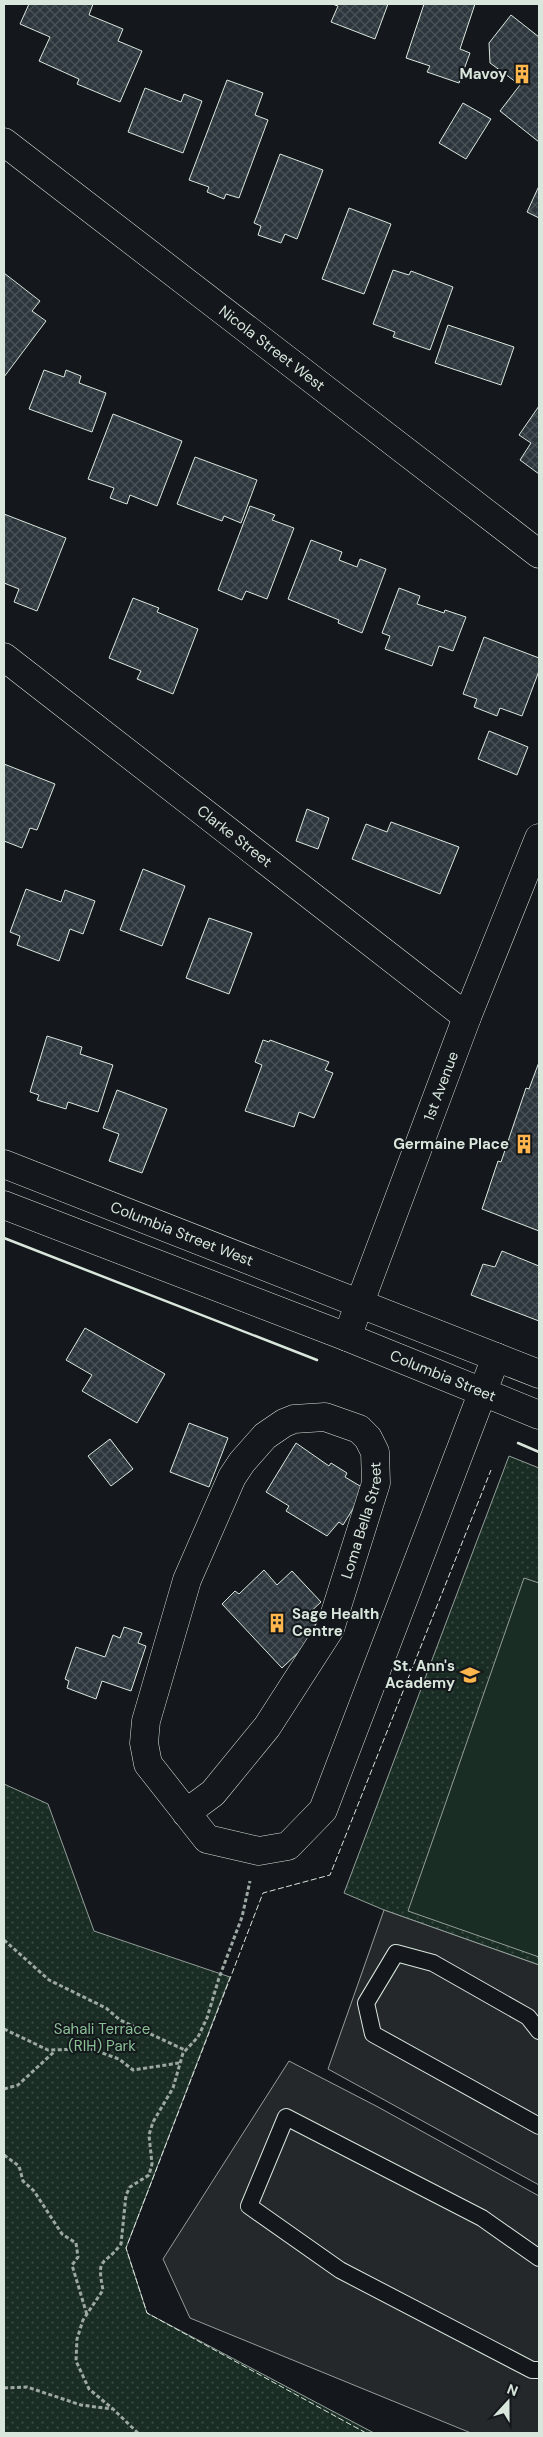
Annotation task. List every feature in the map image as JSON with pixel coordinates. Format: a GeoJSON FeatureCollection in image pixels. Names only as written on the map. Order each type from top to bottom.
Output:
{"type":"FeatureCollection","features":[{"type":"Feature","properties":{"kind":"street","name":"Nicola Street West"},"geometry":{"type":"LineString","coordinates":[[4,142],[539,554]]}},
{"type":"Feature","properties":{"kind":"street","name":"Clarke Street"},"geometry":{"type":"LineString","coordinates":[[4,657],[467,1017]]}},
{"type":"Feature","properties":{"kind":"street","name":"1st Avenue"},"geometry":{"type":"LineString","coordinates":[[347,1337],[467,1017],[534,870],[539,838]]}},
{"type":"Feature","properties":{"kind":"street","name":"Columbia Street West"},"geometry":{"type":"LineString","coordinates":[[4,1164],[359,1304]]}},
{"type":"Feature","properties":{"kind":"street"},"geometry":{"type":"LineString","coordinates":[[4,1205],[347,1337]]}},
{"type":"Feature","properties":{"kind":"street"},"geometry":{"type":"LineString","coordinates":[[359,1304],[539,1374]]}},
{"type":"Feature","properties":{"kind":"street","name":"Columbia Street"},"geometry":{"type":"LineString","coordinates":[[347,1337],[539,1415]]}},
{"type":"Feature","properties":{"kind":"street","name":"Loma Bella Street"},"geometry":{"type":"LineString","coordinates":[[186,1813],[213,1793],[267,1727],[330,1629],[373,1496],[377,1471],[376,1456],[372,1443],[362,1432],[346,1423],[325,1417],[304,1417],[284,1423],[265,1436],[242,1462],[232,1477],[188,1580],[146,1721],[144,1743],[148,1764],[186,1813],[207,1840],[259,1851],[288,1846],[323,1810],[496,1357]]}},
{"type":"Feature","properties":{"kind":"lane"},"geometry":{"type":"LineString","coordinates":[[539,2031],[528,2017],[433,1963],[396,1953],[366,2003],[373,2034],[539,2126]]}},
{"type":"Feature","properties":{"kind":"lane"},"geometry":{"type":"LineString","coordinates":[[539,2258],[482,2218],[286,2117],[249,2206],[340,2270],[532,2370],[539,2370]]}},
{"type":"Feature","properties":{"kind":"path"},"geometry":{"type":"LineString","coordinates":[[138,2433],[113,2408],[89,2389],[76,2360],[77,2338],[87,2314],[103,2290],[100,2276],[102,2261],[121,2244],[126,2195],[130,2188],[149,2175],[152,2164],[149,2135],[153,2122],[173,2088],[179,2063],[186,2050],[198,2037],[207,2018],[218,1978],[242,1917],[259,1851]]}},
{"type":"Feature","properties":{"kind":"path"},"geometry":{"type":"LineString","coordinates":[[4,1940],[49,1980],[106,2008],[120,2020],[186,2050]]}},
{"type":"Feature","properties":{"kind":"path"},"geometry":{"type":"LineString","coordinates":[[4,2029],[48,2050],[91,2049],[119,2059],[133,2070],[179,2063]]}},
{"type":"Feature","properties":{"kind":"path"},"geometry":{"type":"LineString","coordinates":[[4,2089],[18,2085],[55,2051]]}},
{"type":"Feature","properties":{"kind":"path"},"geometry":{"type":"LineString","coordinates":[[4,2155],[19,2166],[23,2181],[34,2191],[62,2234],[76,2243],[78,2257],[72,2265],[87,2314]]}},
{"type":"Feature","properties":{"kind":"path"},"geometry":{"type":"LineString","coordinates":[[4,2388],[27,2387],[90,2407],[113,2408]]}},
{"type":"Feature","properties":{"kind":"green space"},"geometry":{"type":"Polygon","coordinates":[[[509,1456],[539,1468],[539,1965],[384,1910],[344,1893],[509,1456]]]}},
{"type":"Feature","properties":{"kind":"green space"},"geometry":{"type":"Polygon","coordinates":[[[524,1578],[539,1583],[539,1957],[408,1911],[524,1578]]]}},
{"type":"Feature","properties":{"kind":"green space","name":"Sahali Terrace (RIH) Park"},"geometry":{"type":"Polygon","coordinates":[[[4,1784],[48,1804],[94,1931],[230,1977],[126,2248],[147,2313],[374,2433],[4,2433],[4,1784]]]}},
{"type":"Feature","properties":{"kind":"shaded area"},"geometry":{"type":"Polygon","coordinates":[[[384,1910],[539,1965],[539,2185],[328,2069],[384,1910]]]}},
{"type":"Feature","properties":{"kind":"shaded area"},"geometry":{"type":"Polygon","coordinates":[[[289,2061],[378,2107],[539,2196],[539,2433],[471,2433],[190,2318],[163,2259],[289,2061]]]}},
{"type":"Feature","properties":{"kind":"building"},"geometry":{"type":"Polygon","coordinates":[[[29,4],[93,4],[89,15],[123,29],[118,41],[142,51],[120,102],[77,84],[79,79],[39,61],[50,37],[20,24],[29,4]]]}},
{"type":"Feature","properties":{"kind":"building"},"geometry":{"type":"Polygon","coordinates":[[[332,4],[388,4],[375,39],[331,22],[338,6],[332,4]]]}},
{"type":"Feature","properties":{"kind":"building"},"geometry":{"type":"Polygon","coordinates":[[[424,4],[475,4],[460,49],[470,53],[459,83],[427,72],[430,66],[406,58],[424,4]]]}},
{"type":"Feature","properties":{"kind":"building","name":"Mavoy"},"geometry":{"type":"Polygon","coordinates":[[[511,15],[539,37],[539,142],[500,111],[520,85],[490,63],[489,43],[511,15]]]}},
{"type":"Feature","properties":{"kind":"building"},"geometry":{"type":"Polygon","coordinates":[[[227,80],[263,93],[255,115],[268,120],[239,198],[226,194],[224,199],[207,192],[209,187],[189,180],[227,80]]]}},
{"type":"Feature","properties":{"kind":"building"},"geometry":{"type":"Polygon","coordinates":[[[145,88],[181,102],[184,94],[202,101],[183,153],[128,132],[145,88]]]}},
{"type":"Feature","properties":{"kind":"building"},"geometry":{"type":"Polygon","coordinates":[[[463,103],[491,119],[466,159],[439,143],[463,103]]]}},
{"type":"Feature","properties":{"kind":"building"},"geometry":{"type":"Polygon","coordinates":[[[280,154],[323,170],[297,239],[285,234],[281,243],[258,235],[261,226],[254,223],[280,154]]]}},
{"type":"Feature","properties":{"kind":"building"},"geometry":{"type":"Polygon","coordinates":[[[539,186],[539,218],[527,212],[539,186]]]}},
{"type":"Feature","properties":{"kind":"building"},"geometry":{"type":"Polygon","coordinates":[[[349,208],[391,224],[364,294],[322,279],[349,208]]]}},
{"type":"Feature","properties":{"kind":"building"},"geometry":{"type":"Polygon","coordinates":[[[393,270],[409,275],[411,271],[453,287],[430,350],[393,337],[395,332],[373,324],[393,270]]]}},
{"type":"Feature","properties":{"kind":"building"},"geometry":{"type":"Polygon","coordinates":[[[4,273],[40,301],[32,311],[46,321],[4,377],[4,273]]]}},
{"type":"Feature","properties":{"kind":"building"},"geometry":{"type":"Polygon","coordinates":[[[448,325],[514,347],[501,385],[435,363],[448,325]]]}},
{"type":"Feature","properties":{"kind":"building"},"geometry":{"type":"Polygon","coordinates":[[[44,370],[64,377],[66,370],[81,376],[79,383],[106,393],[92,432],[29,409],[44,370]]]}},
{"type":"Feature","properties":{"kind":"building"},"geometry":{"type":"Polygon","coordinates":[[[539,406],[539,474],[520,460],[531,443],[519,435],[539,406]]]}},
{"type":"Feature","properties":{"kind":"building"},"geometry":{"type":"Polygon","coordinates":[[[113,414],[182,441],[157,506],[130,495],[127,504],[110,498],[114,488],[88,479],[113,414]]]}},
{"type":"Feature","properties":{"kind":"building"},"geometry":{"type":"Polygon","coordinates":[[[195,457],[257,480],[241,523],[224,516],[222,521],[177,504],[195,457]]]}},
{"type":"Feature","properties":{"kind":"building"},"geometry":{"type":"Polygon","coordinates":[[[250,506],[275,515],[272,520],[294,528],[267,599],[246,591],[242,600],[218,590],[250,506]]]}},
{"type":"Feature","properties":{"kind":"building"},"geometry":{"type":"Polygon","coordinates":[[[4,514],[66,538],[37,611],[14,602],[19,589],[4,583],[4,514]]]}},
{"type":"Feature","properties":{"kind":"building"},"geometry":{"type":"Polygon","coordinates":[[[311,540],[342,552],[339,560],[357,567],[360,559],[386,569],[362,633],[338,623],[339,620],[288,599],[311,540]]]}},
{"type":"Feature","properties":{"kind":"building"},"geometry":{"type":"Polygon","coordinates":[[[399,588],[420,596],[417,604],[444,613],[445,610],[466,617],[453,651],[439,646],[432,666],[385,649],[390,636],[382,633],[399,588]]]}},
{"type":"Feature","properties":{"kind":"building"},"geometry":{"type":"Polygon","coordinates":[[[133,598],[159,608],[157,612],[198,629],[173,694],[137,679],[141,671],[109,658],[133,598]]]}},
{"type":"Feature","properties":{"kind":"building"},"geometry":{"type":"Polygon","coordinates":[[[484,637],[539,658],[539,671],[522,716],[500,708],[497,716],[474,707],[477,699],[463,694],[484,637]]]}},
{"type":"Feature","properties":{"kind":"building"},"geometry":{"type":"Polygon","coordinates":[[[489,731],[528,747],[517,775],[478,759],[489,731]]]}},
{"type":"Feature","properties":{"kind":"building"},"geometry":{"type":"Polygon","coordinates":[[[4,764],[55,784],[37,830],[30,828],[22,848],[4,841],[4,764]]]}},
{"type":"Feature","properties":{"kind":"building"},"geometry":{"type":"Polygon","coordinates":[[[307,809],[329,818],[318,849],[296,841],[307,809]]]}},
{"type":"Feature","properties":{"kind":"building"},"geometry":{"type":"Polygon","coordinates":[[[391,822],[459,847],[440,894],[352,859],[366,824],[387,832],[391,822]]]}},
{"type":"Feature","properties":{"kind":"building"},"geometry":{"type":"Polygon","coordinates":[[[143,869],[185,886],[162,946],[120,930],[143,869]]]}},
{"type":"Feature","properties":{"kind":"building"},"geometry":{"type":"Polygon","coordinates":[[[26,889],[61,902],[65,890],[95,901],[83,934],[70,929],[59,961],[17,945],[20,936],[10,932],[26,889]]]}},
{"type":"Feature","properties":{"kind":"building"},"geometry":{"type":"Polygon","coordinates":[[[209,918],[252,933],[229,994],[186,978],[209,918]]]}},
{"type":"Feature","properties":{"kind":"building"},"geometry":{"type":"Polygon","coordinates":[[[47,1036],[82,1047],[80,1054],[113,1065],[98,1112],[68,1102],[66,1109],[37,1100],[39,1095],[30,1092],[47,1036]]]}},
{"type":"Feature","properties":{"kind":"building"},"geometry":{"type":"Polygon","coordinates":[[[263,1040],[269,1042],[270,1040],[329,1062],[325,1070],[333,1073],[314,1118],[299,1112],[294,1127],[245,1111],[262,1065],[255,1062],[263,1040]]]}},
{"type":"Feature","properties":{"kind":"building","name":"Germaine Place"},"geometry":{"type":"Polygon","coordinates":[[[539,1062],[539,1231],[482,1209],[498,1161],[501,1162],[526,1088],[529,1089],[539,1062]]]}},
{"type":"Feature","properties":{"kind":"building"},"geometry":{"type":"Polygon","coordinates":[[[117,1090],[167,1109],[142,1173],[109,1161],[119,1134],[103,1128],[117,1090]]]}},
{"type":"Feature","properties":{"kind":"building"},"geometry":{"type":"Polygon","coordinates":[[[502,1251],[539,1266],[539,1321],[471,1295],[483,1264],[495,1267],[502,1251]]]}},
{"type":"Feature","properties":{"kind":"building"},"geometry":{"type":"Polygon","coordinates":[[[85,1328],[165,1374],[137,1423],[82,1391],[92,1375],[66,1360],[85,1328]]]}},
{"type":"Feature","properties":{"kind":"building"},"geometry":{"type":"Polygon","coordinates":[[[189,1423],[228,1438],[209,1487],[170,1472],[189,1423]]]}},
{"type":"Feature","properties":{"kind":"building"},"geometry":{"type":"Polygon","coordinates":[[[110,1439],[133,1469],[111,1486],[88,1456],[110,1439]]]}},
{"type":"Feature","properties":{"kind":"building"},"geometry":{"type":"Polygon","coordinates":[[[296,1443],[329,1466],[331,1463],[347,1473],[345,1477],[365,1489],[343,1525],[339,1522],[327,1536],[286,1511],[289,1506],[266,1492],[296,1443]]]}},
{"type":"Feature","properties":{"kind":"building","name":"Sage Health Centre"},"geometry":{"type":"Polygon","coordinates":[[[264,1570],[277,1585],[292,1571],[321,1602],[307,1615],[321,1631],[282,1668],[222,1604],[235,1591],[239,1594],[264,1570]]]}},
{"type":"Feature","properties":{"kind":"building"},"geometry":{"type":"Polygon","coordinates":[[[124,1627],[142,1633],[138,1643],[146,1646],[131,1691],[102,1681],[96,1699],[67,1688],[69,1681],[65,1679],[76,1647],[105,1657],[113,1635],[120,1638],[124,1627]]]}},
{"type":"Feature","properties":{"kind":"fence"},"geometry":{"type":"LineString","coordinates":[[366,2433],[147,2313],[126,2248],[263,1893],[330,1875],[491,1470]]}},
{"type":"Feature","properties":{"kind":"wall"},"geometry":{"type":"LineString","coordinates":[[4,1238],[317,1360]]}},
{"type":"Feature","properties":{"kind":"wall"},"geometry":{"type":"LineString","coordinates":[[518,1443],[539,1452]]}},
{"type":"Feature","properties":{"kind":"place","name":"Mavoy"},"geometry":{"type":"Point","coordinates":[522,74]}},
{"type":"Feature","properties":{"kind":"place","name":"Germaine Place"},"geometry":{"type":"Point","coordinates":[524,1144]}},
{"type":"Feature","properties":{"kind":"place","name":"Sage Health Centre"},"geometry":{"type":"Point","coordinates":[277,1623]}},
{"type":"Feature","properties":{"kind":"place","name":"St. Ann's Academy"},"geometry":{"type":"Point","coordinates":[470,1675]}}]}
